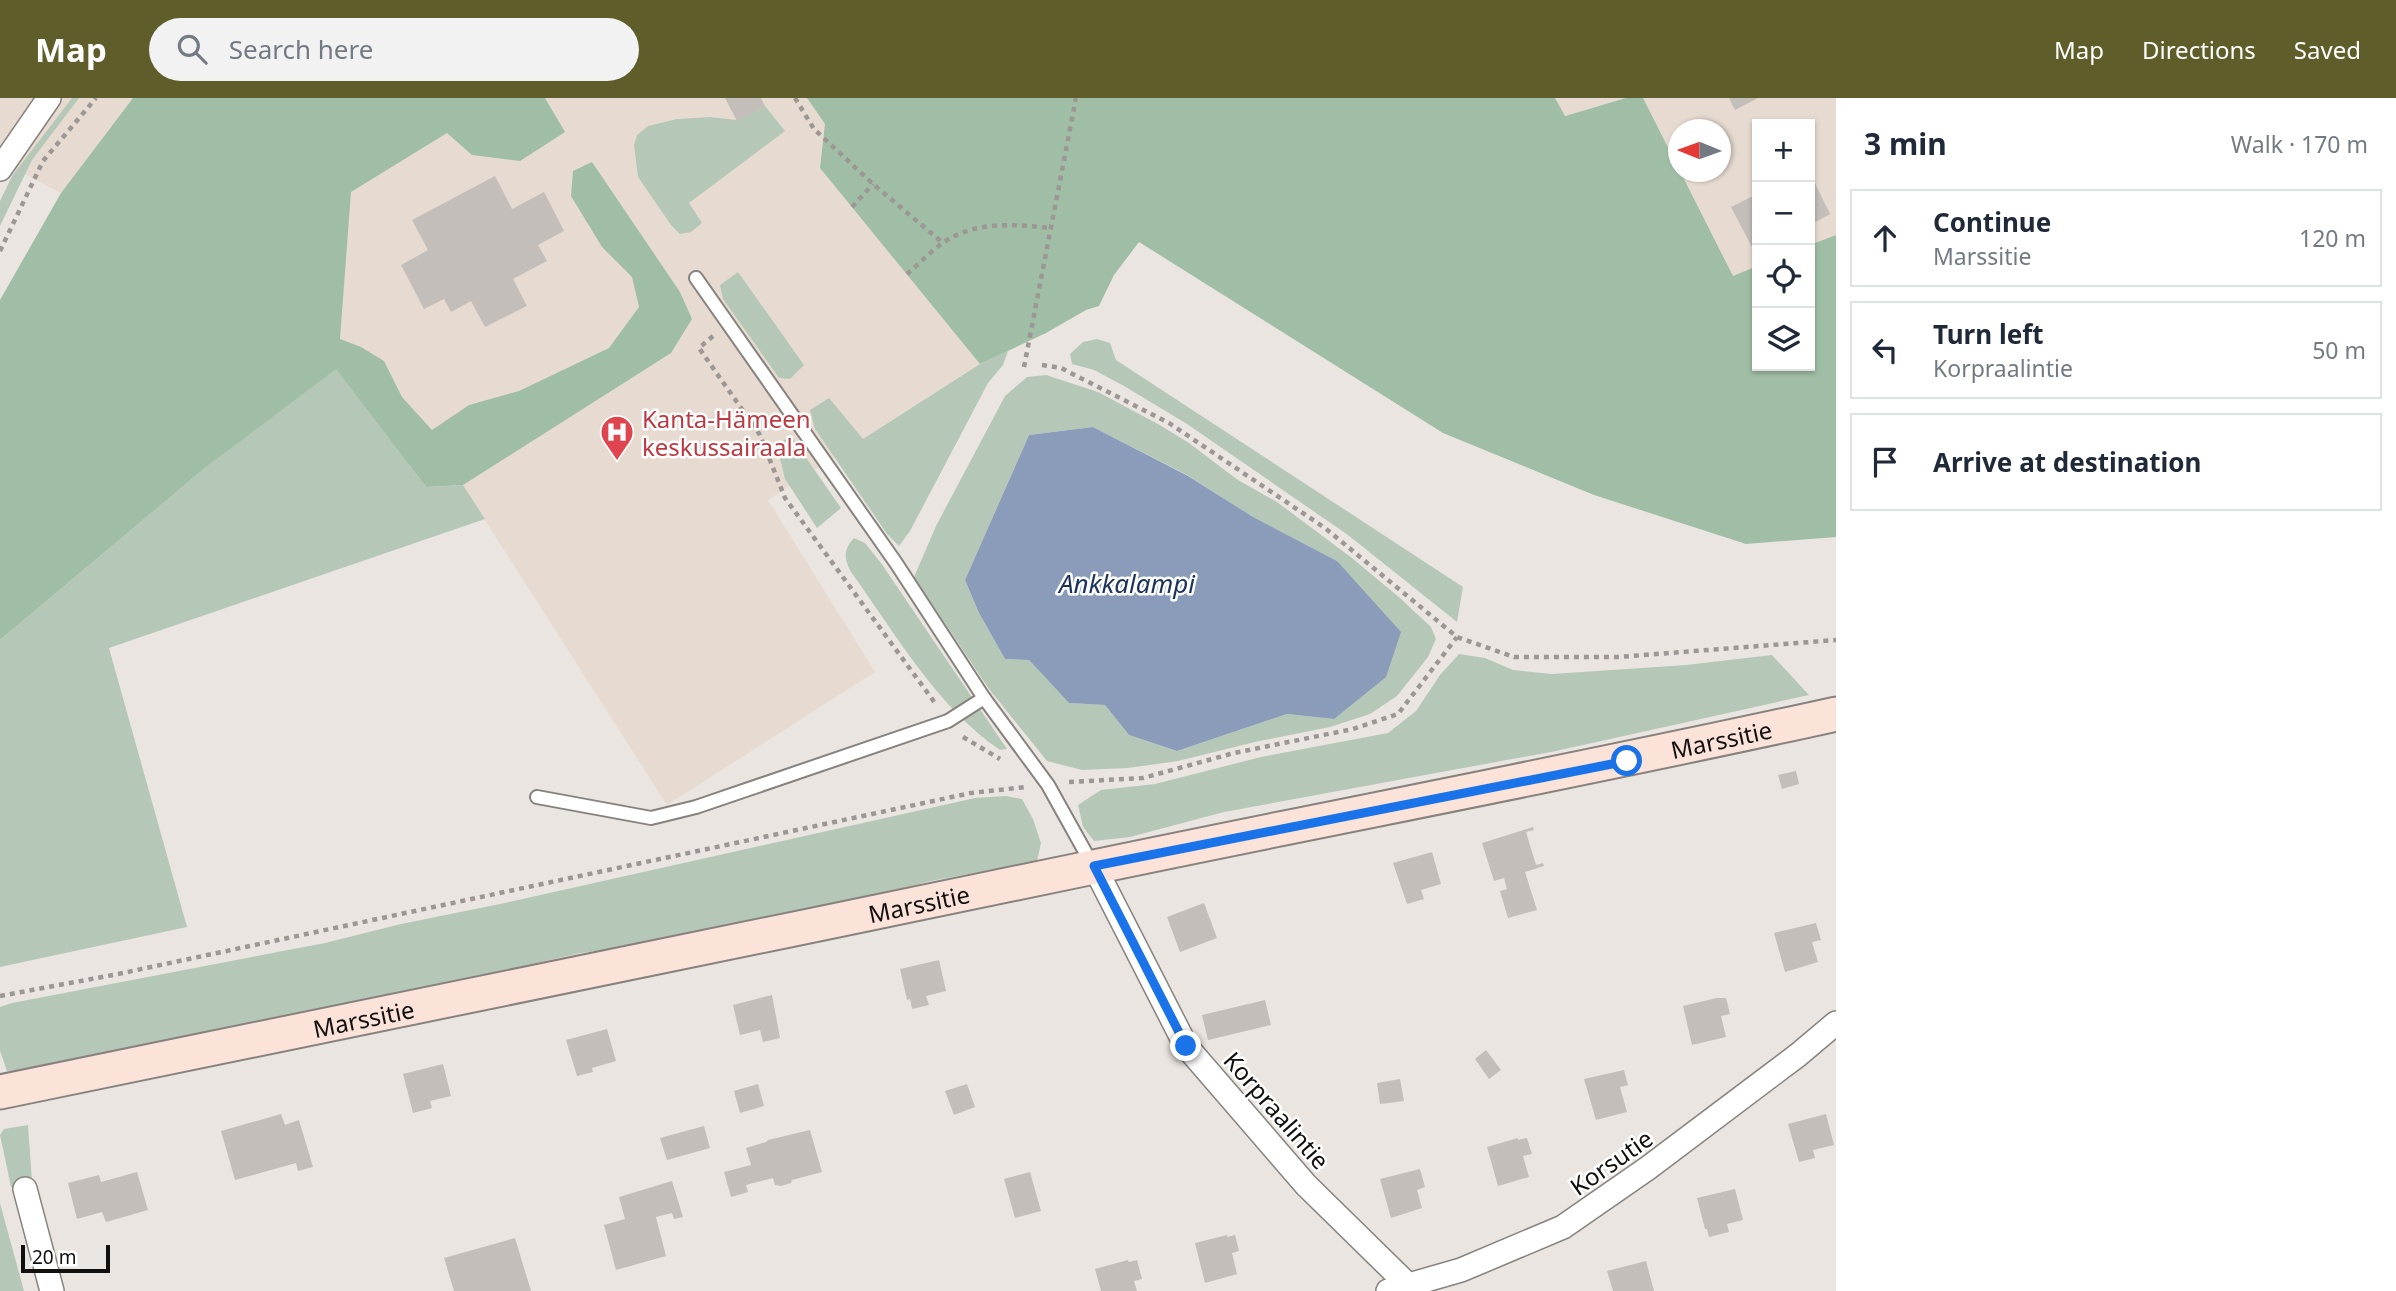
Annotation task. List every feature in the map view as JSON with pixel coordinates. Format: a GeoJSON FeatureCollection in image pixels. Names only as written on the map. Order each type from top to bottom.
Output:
{"type":"FeatureCollection","features":[{"type":"Feature","properties":{"kind":"main road","name":"Marssitie"},"geometry":{"type":"LineString","coordinates":[[0,1092],[448,1002],[1094,866],[1627,761],[1836,714]]}},
{"type":"Feature","properties":{"kind":"street"},"geometry":{"type":"LineString","coordinates":[[0,169],[49,98]]}},
{"type":"Feature","properties":{"kind":"street","name":"Korpraalintie"},"geometry":{"type":"LineString","coordinates":[[1094,866],[1186,1046],[1306,1185],[1402,1289]]}},
{"type":"Feature","properties":{"kind":"street","name":"Korsutie"},"geometry":{"type":"LineString","coordinates":[[1402,1289],[1461,1270],[1563,1227],[1648,1168],[1798,1055],[1836,1023]]}},
{"type":"Feature","properties":{"kind":"street"},"geometry":{"type":"LineString","coordinates":[[25,1189],[52,1291]]}},
{"type":"Feature","properties":{"kind":"lane"},"geometry":{"type":"LineString","coordinates":[[696,278],[896,563],[984,698],[1048,785],[1094,866]]}},
{"type":"Feature","properties":{"kind":"lane"},"geometry":{"type":"LineString","coordinates":[[537,797],[651,818],[696,807],[948,721],[984,698]]}},
{"type":"Feature","properties":{"kind":"path"},"geometry":{"type":"LineString","coordinates":[[0,251],[43,161],[96,98]]}},
{"type":"Feature","properties":{"kind":"path"},"geometry":{"type":"LineString","coordinates":[[795,98],[814,129],[873,184],[943,243]]}},
{"type":"Feature","properties":{"kind":"path"},"geometry":{"type":"LineString","coordinates":[[1024,367],[1076,98]]}},
{"type":"Feature","properties":{"kind":"path"},"geometry":{"type":"LineString","coordinates":[[852,207],[873,184]]}},
{"type":"Feature","properties":{"kind":"path"},"geometry":{"type":"LineString","coordinates":[[907,274],[956,235],[989,225],[1050,228]]}},
{"type":"Feature","properties":{"kind":"path"},"geometry":{"type":"LineString","coordinates":[[728,323],[699,348],[760,435],[785,498],[948,721],[961,736],[999,757],[1006,765]]}},
{"type":"Feature","properties":{"kind":"path"},"geometry":{"type":"LineString","coordinates":[[1042,365],[1061,368],[1169,423],[1325,528],[1457,638],[1514,657],[1618,657],[1836,640]]}},
{"type":"Feature","properties":{"kind":"path"},"geometry":{"type":"LineString","coordinates":[[1048,785],[1143,778],[1234,753],[1353,729],[1398,714],[1457,638]]}},
{"type":"Feature","properties":{"kind":"path"},"geometry":{"type":"LineString","coordinates":[[1021,780],[1029,787],[1031,794]]}},
{"type":"Feature","properties":{"kind":"path"},"geometry":{"type":"LineString","coordinates":[[0,996],[118,974],[971,793],[1029,787]]}},
{"type":"Feature","properties":{"kind":"shaded area"},"geometry":{"type":"Polygon","coordinates":[[[0,98],[133,98],[61,193],[0,162],[0,98]]]}},
{"type":"Feature","properties":{"kind":"shaded area","name":"Kanta-Hämeen keskussairaala"},"geometry":{"type":"Polygon","coordinates":[[[300,98],[807,98],[825,124],[1025,215],[980,364],[768,500],[875,672],[667,805],[463,486],[336,368],[300,98]]]}},
{"type":"Feature","properties":{"kind":"shaded area"},"geometry":{"type":"Polygon","coordinates":[[[1555,98],[1626,98],[1564,116],[1555,98]]]}},
{"type":"Feature","properties":{"kind":"shaded area"},"geometry":{"type":"Polygon","coordinates":[[[1643,98],[1836,98],[1836,235],[1815,243],[1815,119],[1752,119],[1752,268],[1733,276],[1685,182],[1731,182],[1731,119],[1668,119],[1668,149],[1643,98]]]}},
{"type":"Feature","properties":{"kind":"green space"},"geometry":{"type":"Polygon","coordinates":[[[72,98],[79,98],[32,160],[0,226],[0,201],[12,176],[72,98]]]}},
{"type":"Feature","properties":{"kind":"green space"},"geometry":{"type":"Polygon","coordinates":[[[133,98],[545,98],[565,132],[520,161],[472,155],[447,133],[351,192],[340,339],[361,347],[384,361],[402,397],[432,430],[469,405],[519,391],[609,348],[639,307],[632,277],[602,247],[571,196],[573,171],[592,162],[680,292],[692,319],[671,353],[463,485],[426,487],[336,369],[205,468],[0,640],[0,300],[61,193],[133,98]]]}},
{"type":"Feature","properties":{"kind":"green space"},"geometry":{"type":"Polygon","coordinates":[[[807,98],[1555,98],[1565,116],[1626,98],[1643,98],[1668,147],[1668,182],[1685,182],[1733,276],[1752,268],[1752,371],[1815,371],[1815,243],[1836,235],[1836,537],[1746,544],[1594,495],[1443,433],[1139,242],[1114,275],[1099,306],[980,364],[820,168],[825,124],[807,98]]]}},
{"type":"Feature","properties":{"kind":"green space"},"geometry":{"type":"Polygon","coordinates":[[[765,106],[785,131],[689,203],[702,223],[691,232],[680,234],[638,177],[634,145],[637,135],[648,126],[677,119],[710,117],[737,120],[765,106]]]}},
{"type":"Feature","properties":{"kind":"green space"},"geometry":{"type":"Polygon","coordinates":[[[738,272],[804,365],[790,379],[779,378],[723,299],[720,285],[738,272]]]}},
{"type":"Feature","properties":{"kind":"green space"},"geometry":{"type":"Polygon","coordinates":[[[1097,339],[1110,343],[1116,360],[1463,587],[1457,622],[1348,535],[1187,424],[1094,370],[1072,364],[1070,354],[1083,342],[1097,339]]]}},
{"type":"Feature","properties":{"kind":"green space"},"geometry":{"type":"Polygon","coordinates":[[[1008,351],[1003,365],[988,383],[910,531],[899,546],[887,534],[815,429],[810,410],[829,398],[863,439],[980,364],[1008,351]]]}},
{"type":"Feature","properties":{"kind":"green space"},"geometry":{"type":"Polygon","coordinates":[[[336,368],[426,487],[463,485],[485,519],[109,648],[187,927],[0,967],[0,640],[205,468],[336,368]]]}},
{"type":"Feature","properties":{"kind":"green space"},"geometry":{"type":"Polygon","coordinates":[[[1046,375],[1098,392],[1189,443],[1238,480],[1277,502],[1352,558],[1431,627],[1436,639],[1428,657],[1397,696],[1370,714],[1330,727],[1178,761],[1128,768],[1082,770],[1047,761],[989,689],[914,577],[936,526],[1005,396],[1027,377],[1046,375]],[[1093,427],[1029,435],[965,580],[979,613],[1005,659],[1029,660],[1069,703],[1105,705],[1129,735],[1177,751],[1287,714],[1334,719],[1337,561],[1254,518],[1187,475],[1093,427]]]}},
{"type":"Feature","properties":{"kind":"green space"},"geometry":{"type":"Polygon","coordinates":[[[791,436],[841,508],[817,528],[785,479],[777,445],[791,436]]]}},
{"type":"Feature","properties":{"kind":"green space"},"geometry":{"type":"Polygon","coordinates":[[[854,538],[865,543],[881,563],[1007,749],[1000,750],[977,732],[918,668],[851,572],[846,550],[854,538]]]}},
{"type":"Feature","properties":{"kind":"green space"},"geometry":{"type":"Polygon","coordinates":[[[1459,654],[1485,658],[1513,670],[1552,674],[1686,665],[1772,655],[1809,695],[1556,751],[1224,812],[1130,837],[1094,841],[1083,827],[1078,805],[1101,790],[1155,784],[1261,757],[1388,733],[1416,711],[1440,675],[1459,654]]]}},
{"type":"Feature","properties":{"kind":"green space"},"geometry":{"type":"Polygon","coordinates":[[[1006,796],[1022,799],[1033,819],[1041,843],[1037,861],[931,881],[833,906],[764,917],[657,943],[581,953],[310,1013],[227,1027],[28,1070],[7,1071],[0,1051],[0,1007],[12,1003],[325,943],[975,798],[1006,796]]]}},
{"type":"Feature","properties":{"kind":"green space"},"geometry":{"type":"Polygon","coordinates":[[[28,1125],[32,1181],[16,1188],[11,1187],[0,1135],[4,1129],[28,1125]]]}},
{"type":"Feature","properties":{"kind":"green space"},"geometry":{"type":"Polygon","coordinates":[[[0,1203],[24,1291],[0,1291],[0,1203]]]}},
{"type":"Feature","properties":{"kind":"water","name":"Ankkalampi"},"geometry":{"type":"Polygon","coordinates":[[[1093,427],[1188,476],[1253,517],[1337,561],[1401,632],[1386,677],[1334,719],[1287,714],[1177,751],[1129,735],[1105,705],[1069,703],[1029,660],[1005,659],[979,613],[965,580],[1029,435],[1093,427]]]}},
{"type":"Feature","properties":{"kind":"building"},"geometry":{"type":"Polygon","coordinates":[[[725,98],[761,98],[765,106],[737,121],[725,98]]]}},
{"type":"Feature","properties":{"kind":"building"},"geometry":{"type":"Polygon","coordinates":[[[1729,98],[1758,98],[1735,110],[1729,98]]]}},
{"type":"Feature","properties":{"kind":"building"},"geometry":{"type":"Polygon","coordinates":[[[495,176],[512,209],[544,192],[564,231],[538,245],[547,261],[513,279],[527,306],[485,327],[471,301],[451,312],[444,299],[424,309],[401,265],[428,250],[412,220],[495,176]]]}},
{"type":"Feature","properties":{"kind":"building"},"geometry":{"type":"Polygon","coordinates":[[[1815,183],[1830,214],[1815,222],[1815,183]]]}},
{"type":"Feature","properties":{"kind":"building"},"geometry":{"type":"Polygon","coordinates":[[[1752,196],[1752,247],[1731,207],[1752,196]]]}},
{"type":"Feature","properties":{"kind":"building"},"geometry":{"type":"Polygon","coordinates":[[[1796,771],[1799,784],[1782,789],[1778,775],[1796,771]]]}},
{"type":"Feature","properties":{"kind":"building"},"geometry":{"type":"Polygon","coordinates":[[[1533,827],[1534,830],[1526,832],[1536,865],[1543,863],[1544,866],[1525,872],[1537,910],[1508,918],[1500,891],[1507,889],[1504,878],[1494,881],[1482,843],[1533,827]]]}},
{"type":"Feature","properties":{"kind":"building"},"geometry":{"type":"Polygon","coordinates":[[[1432,852],[1441,884],[1421,890],[1424,899],[1407,904],[1393,863],[1432,852]]]}},
{"type":"Feature","properties":{"kind":"building"},"geometry":{"type":"Polygon","coordinates":[[[1204,903],[1217,938],[1180,952],[1167,917],[1204,903]]]}},
{"type":"Feature","properties":{"kind":"building"},"geometry":{"type":"Polygon","coordinates":[[[1816,923],[1821,940],[1812,942],[1818,962],[1785,972],[1774,933],[1816,923]]]}},
{"type":"Feature","properties":{"kind":"building"},"geometry":{"type":"Polygon","coordinates":[[[939,960],[946,991],[926,996],[929,1005],[912,1009],[910,999],[907,1000],[900,969],[939,960]]]}},
{"type":"Feature","properties":{"kind":"building"},"geometry":{"type":"Polygon","coordinates":[[[772,995],[780,1038],[763,1042],[760,1030],[740,1035],[733,1005],[772,995]]]}},
{"type":"Feature","properties":{"kind":"building"},"geometry":{"type":"Polygon","coordinates":[[[1726,998],[1730,1014],[1721,1016],[1726,1037],[1692,1045],[1683,1006],[1726,998]]]}},
{"type":"Feature","properties":{"kind":"building"},"geometry":{"type":"Polygon","coordinates":[[[1265,1000],[1271,1025],[1208,1040],[1202,1015],[1265,1000]]]}},
{"type":"Feature","properties":{"kind":"building"},"geometry":{"type":"Polygon","coordinates":[[[607,1029],[616,1061],[577,1076],[566,1040],[607,1029]]]}},
{"type":"Feature","properties":{"kind":"building"},"geometry":{"type":"Polygon","coordinates":[[[1486,1050],[1501,1070],[1489,1079],[1475,1059],[1486,1050]]]}},
{"type":"Feature","properties":{"kind":"building"},"geometry":{"type":"Polygon","coordinates":[[[443,1064],[451,1096],[430,1101],[432,1108],[413,1113],[403,1074],[443,1064]]]}},
{"type":"Feature","properties":{"kind":"building"},"geometry":{"type":"Polygon","coordinates":[[[1624,1070],[1628,1085],[1620,1087],[1627,1112],[1596,1120],[1584,1079],[1624,1070]]]}},
{"type":"Feature","properties":{"kind":"building"},"geometry":{"type":"Polygon","coordinates":[[[1400,1079],[1404,1101],[1380,1104],[1377,1083],[1400,1079]]]}},
{"type":"Feature","properties":{"kind":"building"},"geometry":{"type":"Polygon","coordinates":[[[758,1084],[764,1106],[740,1113],[734,1091],[758,1084]]]}},
{"type":"Feature","properties":{"kind":"building"},"geometry":{"type":"Polygon","coordinates":[[[967,1084],[975,1107],[954,1115],[945,1091],[967,1084]]]}},
{"type":"Feature","properties":{"kind":"building"},"geometry":{"type":"Polygon","coordinates":[[[281,1114],[285,1125],[299,1120],[313,1167],[298,1171],[296,1163],[235,1180],[221,1131],[281,1114]]]}},
{"type":"Feature","properties":{"kind":"building"},"geometry":{"type":"Polygon","coordinates":[[[1826,1114],[1834,1145],[1813,1150],[1815,1158],[1799,1162],[1788,1124],[1826,1114]]]}},
{"type":"Feature","properties":{"kind":"building"},"geometry":{"type":"Polygon","coordinates":[[[704,1126],[710,1148],[667,1160],[660,1138],[704,1126]]]}},
{"type":"Feature","properties":{"kind":"building"},"geometry":{"type":"Polygon","coordinates":[[[810,1130],[822,1172],[792,1180],[791,1183],[781,1186],[775,1185],[773,1178],[746,1185],[748,1192],[731,1197],[724,1172],[751,1165],[746,1148],[810,1130]]]}},
{"type":"Feature","properties":{"kind":"building"},"geometry":{"type":"Polygon","coordinates":[[[1527,1138],[1532,1154],[1523,1156],[1529,1177],[1498,1186],[1487,1147],[1527,1138]]]}},
{"type":"Feature","properties":{"kind":"building"},"geometry":{"type":"Polygon","coordinates":[[[1420,1169],[1425,1187],[1417,1190],[1422,1208],[1391,1218],[1380,1179],[1420,1169]]]}},
{"type":"Feature","properties":{"kind":"building"},"geometry":{"type":"Polygon","coordinates":[[[137,1172],[148,1210],[106,1222],[102,1212],[77,1219],[68,1183],[99,1175],[101,1182],[137,1172]]]}},
{"type":"Feature","properties":{"kind":"building"},"geometry":{"type":"Polygon","coordinates":[[[1030,1172],[1041,1211],[1015,1218],[1004,1179],[1030,1172]]]}},
{"type":"Feature","properties":{"kind":"building"},"geometry":{"type":"Polygon","coordinates":[[[672,1181],[683,1217],[674,1219],[672,1213],[656,1217],[666,1256],[616,1270],[604,1225],[625,1219],[619,1197],[672,1181]]]}},
{"type":"Feature","properties":{"kind":"building"},"geometry":{"type":"Polygon","coordinates":[[[1735,1189],[1743,1220],[1727,1224],[1729,1232],[1709,1237],[1697,1198],[1735,1189]]]}},
{"type":"Feature","properties":{"kind":"building"},"geometry":{"type":"Polygon","coordinates":[[[1235,1235],[1239,1251],[1232,1253],[1237,1274],[1205,1283],[1195,1243],[1235,1235]]]}},
{"type":"Feature","properties":{"kind":"building"},"geometry":{"type":"Polygon","coordinates":[[[515,1238],[531,1291],[454,1291],[444,1258],[515,1238]]]}},
{"type":"Feature","properties":{"kind":"building"},"geometry":{"type":"Polygon","coordinates":[[[1137,1260],[1142,1279],[1134,1281],[1137,1291],[1101,1291],[1095,1269],[1137,1260]]]}},
{"type":"Feature","properties":{"kind":"building"},"geometry":{"type":"Polygon","coordinates":[[[1646,1261],[1654,1291],[1613,1291],[1607,1271],[1646,1261]]]}},
{"type":"Feature","properties":{"kind":"place","name":"Kanta-Hämeen keskussairaala"},"geometry":{"type":"Point","coordinates":[617,462]}},
{"type":"Feature","properties":{"kind":"route"},"geometry":{"type":"LineString","coordinates":[[1186,1046],[1094,866],[1627,761]]}}]}
